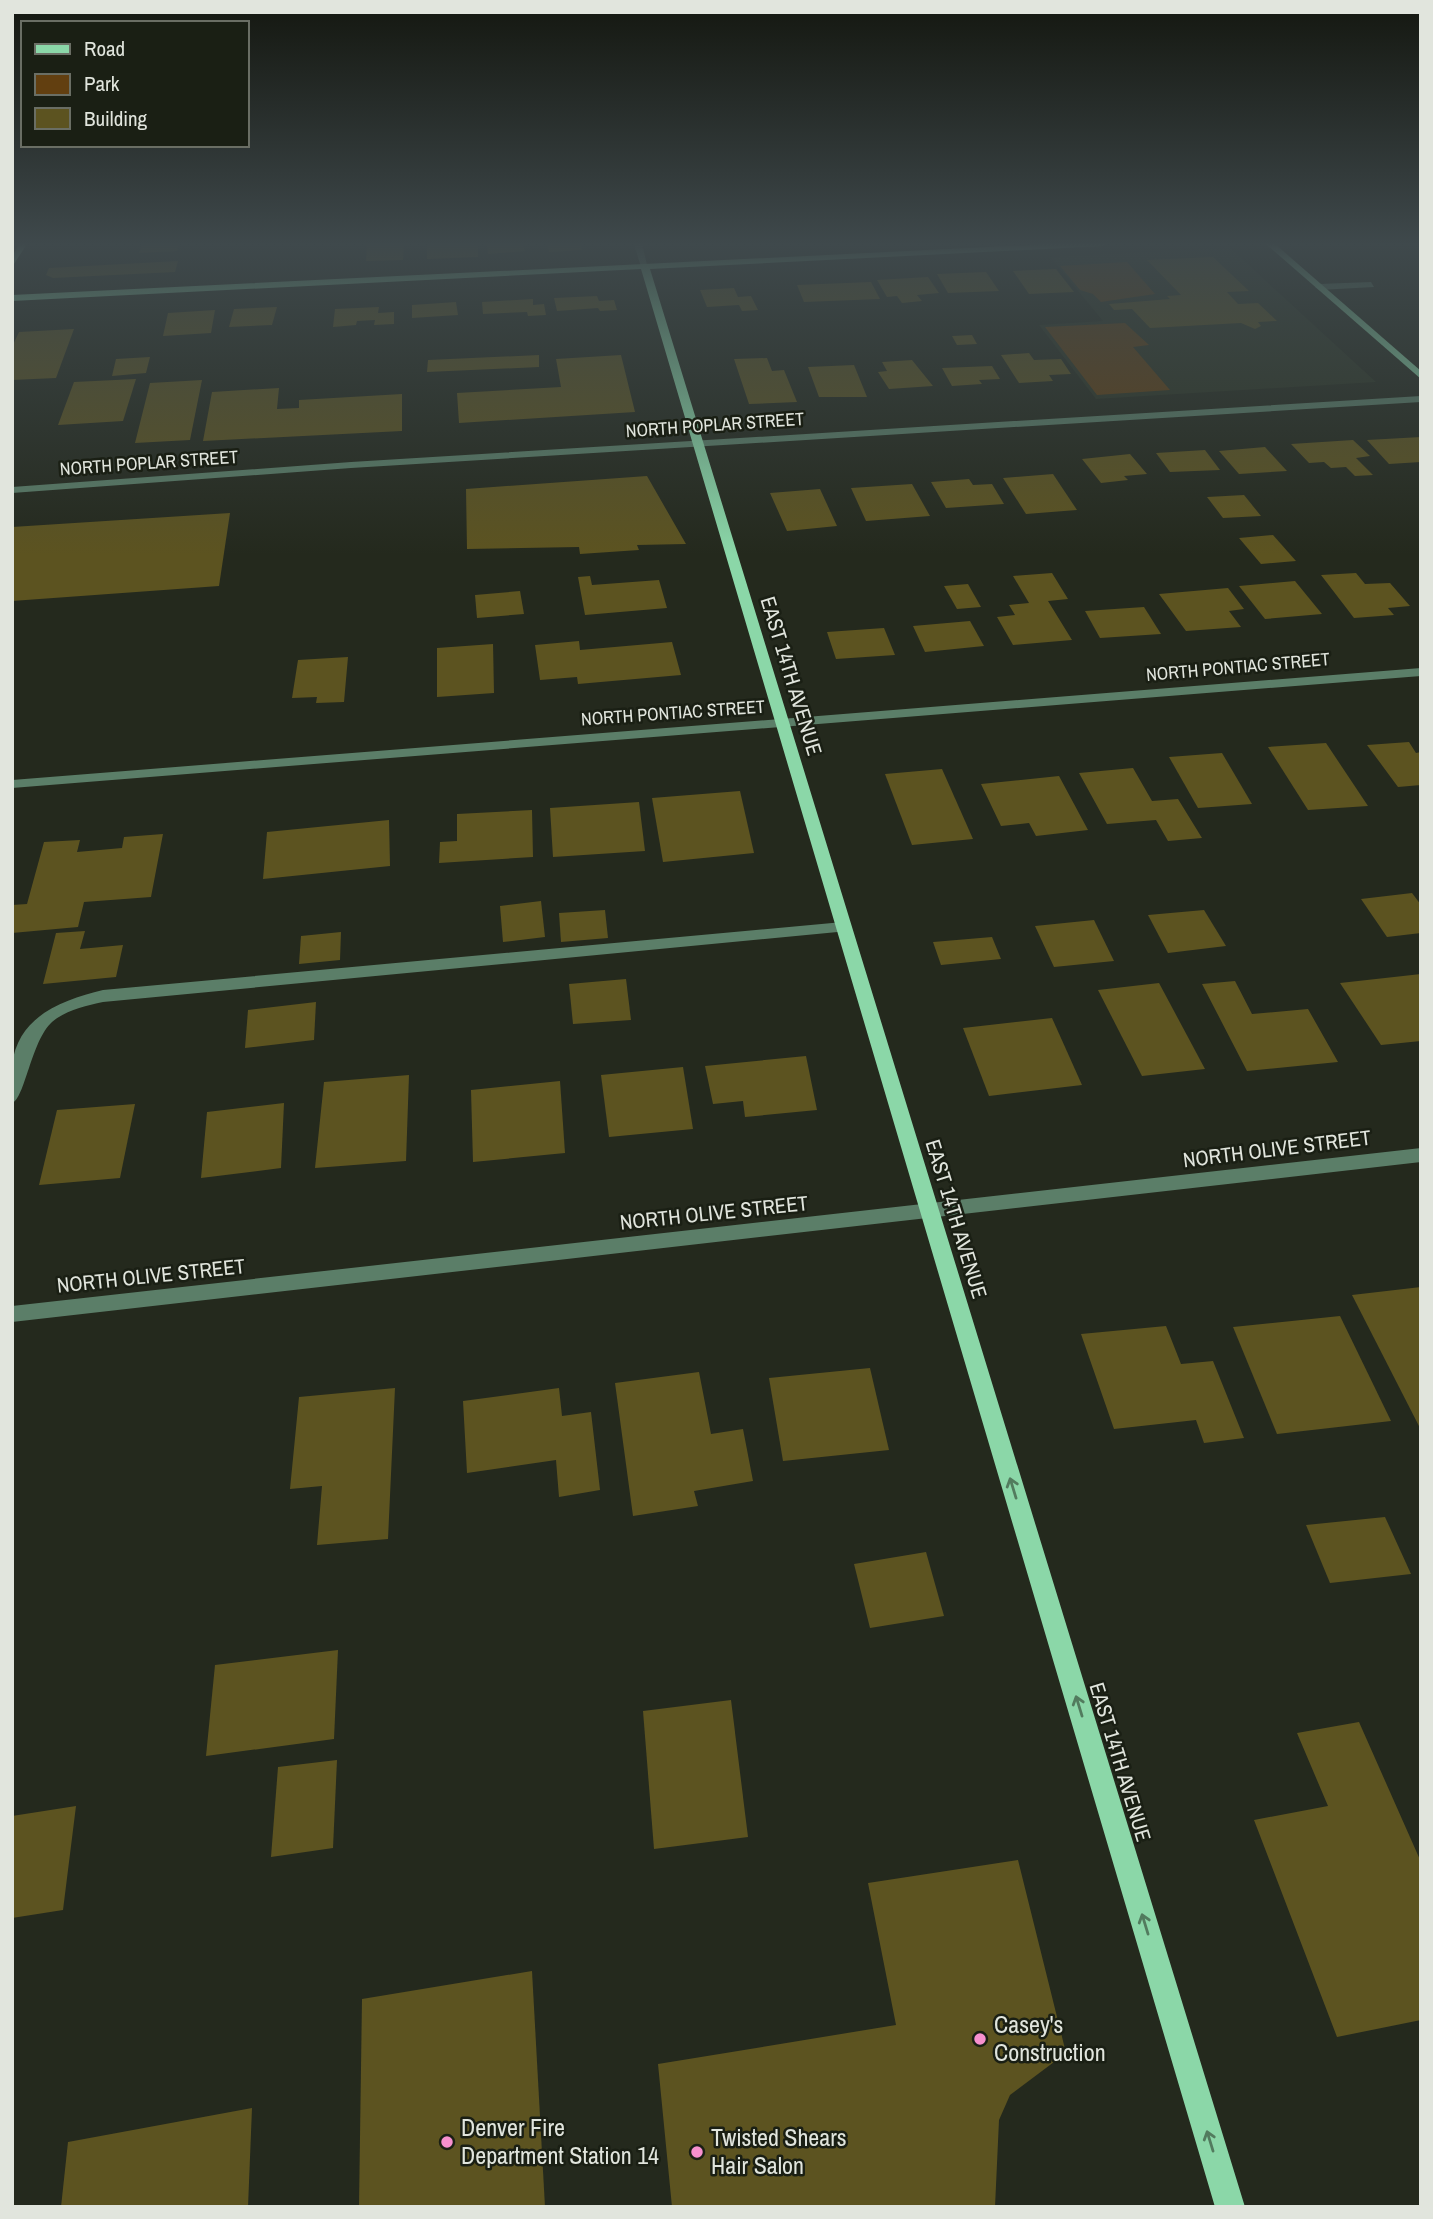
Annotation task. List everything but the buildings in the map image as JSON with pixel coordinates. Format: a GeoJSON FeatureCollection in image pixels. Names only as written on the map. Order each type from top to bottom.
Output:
{"type":"FeatureCollection","features":[{"type":"Feature","properties":{"kind":"main road","name":"EAST 14TH AVENUE"},"geometry":{"type":"LineString","coordinates":[[669,348],[1230,2207]]}},
{"type":"Feature","properties":{"kind":"main road"},"geometry":{"type":"LineString","coordinates":[[1388,348],[1421,376]]}},
{"type":"Feature","properties":{"kind":"street","name":"NORTH POPLAR STREET"},"geometry":{"type":"LineString","coordinates":[[12,491],[351,465],[1421,399]]}},
{"type":"Feature","properties":{"kind":"street","name":"NORTH PONTIAC STREET"},"geometry":{"type":"LineString","coordinates":[[12,783],[1421,672]]}},
{"type":"Feature","properties":{"kind":"street"},"geometry":{"type":"LineString","coordinates":[[12,1097],[24,1045],[36,1028],[52,1013],[74,1002],[117,995],[843,927]]}},
{"type":"Feature","properties":{"kind":"street","name":"NORTH OLIVE STREET"},"geometry":{"type":"LineString","coordinates":[[12,1314],[1421,1156]]}},
{"type":"Feature","properties":{"kind":"shaded area"},"geometry":{"type":"Polygon","coordinates":[[[1056,348],[1338,348],[1376,382],[1096,399],[1056,348]]]}},
{"type":"Feature","properties":{"kind":"green space"},"geometry":{"type":"Polygon","coordinates":[[[1061,348],[1133,348],[1170,390],[1097,395],[1061,348]]]}},
{"type":"Feature","properties":{"kind":"place","name":"Casey's Construction"},"geometry":{"type":"Point","coordinates":[980,2039]}},
{"type":"Feature","properties":{"kind":"place","name":"Denver Fire Department Station 14"},"geometry":{"type":"Point","coordinates":[447,2142]}},
{"type":"Feature","properties":{"kind":"place","name":"Twisted Shears Hair Salon"},"geometry":{"type":"Point","coordinates":[697,2152]}}]}
